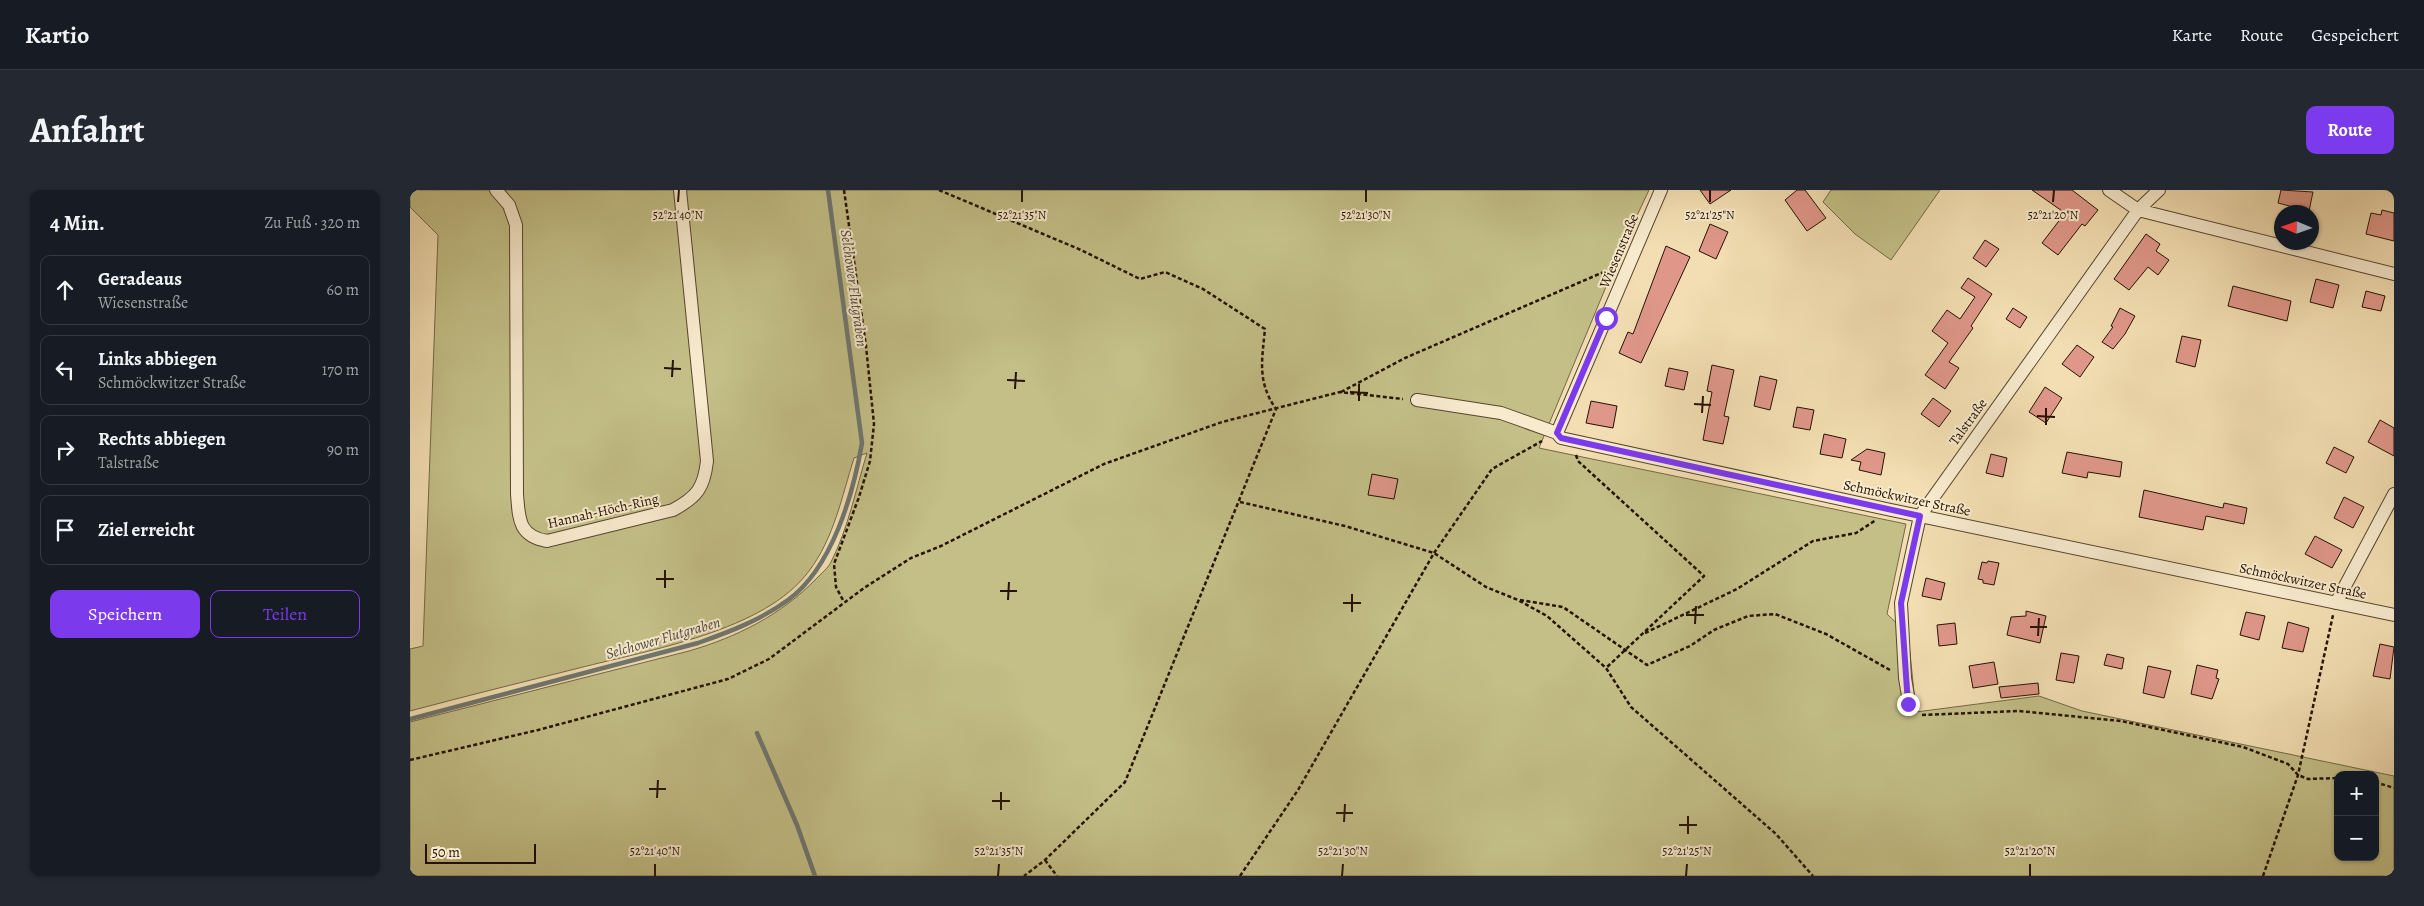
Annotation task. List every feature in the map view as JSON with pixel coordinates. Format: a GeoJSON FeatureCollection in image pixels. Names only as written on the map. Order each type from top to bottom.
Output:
{"type":"FeatureCollection","features":[{"type":"Feature","properties":{"kind":"street","name":"Hannah-Höch-Ring"},"geometry":{"type":"LineString","coordinates":[[496,190],[509,205],[516,225],[517,494],[519,515],[523,528],[528,534],[536,539],[547,541],[673,510],[690,501],[701,487],[707,461],[680,190]]}},
{"type":"Feature","properties":{"kind":"street","name":"Wiesenstraße"},"geometry":{"type":"LineString","coordinates":[[1557,433],[1661,190]]}},
{"type":"Feature","properties":{"kind":"street"},"geometry":{"type":"LineString","coordinates":[[2109,190],[2138,210],[2394,274]]}},
{"type":"Feature","properties":{"kind":"street","name":"Talstraße"},"geometry":{"type":"LineString","coordinates":[[1910,708],[1905,678],[1901,603],[1920,516],[2138,210],[2159,190]]}},
{"type":"Feature","properties":{"kind":"street","name":"Schmöckwitzer Straße"},"geometry":{"type":"LineString","coordinates":[[1417,400],[1501,413],[1557,433],[1561,438],[1570,440],[1891,510],[2394,615]]}},
{"type":"Feature","properties":{"kind":"street"},"geometry":{"type":"LineString","coordinates":[[2336,603],[2394,494]]}},
{"type":"Feature","properties":{"kind":"path"},"geometry":{"type":"LineString","coordinates":[[844,190],[864,328],[874,424],[870,461],[834,564],[836,586],[844,602]]}},
{"type":"Feature","properties":{"kind":"path"},"geometry":{"type":"LineString","coordinates":[[939,190],[1081,250],[1140,280],[1165,272],[1203,288],[1265,329],[1262,368],[1266,395],[1276,409]]}},
{"type":"Feature","properties":{"kind":"path"},"geometry":{"type":"LineString","coordinates":[[410,760],[538,730],[728,680],[768,659],[844,602],[911,558],[942,546],[1104,464],[1222,422],[1340,392],[1405,358],[1606,271],[1624,278]]}},
{"type":"Feature","properties":{"kind":"path"},"geometry":{"type":"LineString","coordinates":[[1340,392],[1417,400]]}},
{"type":"Feature","properties":{"kind":"path"},"geometry":{"type":"LineString","coordinates":[[1024,876],[1045,860],[1125,782],[1240,502],[1276,409]]}},
{"type":"Feature","properties":{"kind":"path"},"geometry":{"type":"LineString","coordinates":[[1240,876],[1298,790],[1434,554],[1492,469],[1557,433]]}},
{"type":"Feature","properties":{"kind":"path"},"geometry":{"type":"LineString","coordinates":[[1570,440],[1578,461],[1704,576],[1606,668]]}},
{"type":"Feature","properties":{"kind":"path"},"geometry":{"type":"LineString","coordinates":[[1240,502],[1345,526],[1434,554],[1486,587],[1518,600],[1547,616],[1606,668],[1631,707],[1776,834],[1814,876]]}},
{"type":"Feature","properties":{"kind":"path"},"geometry":{"type":"LineString","coordinates":[[1642,635],[1737,589],[1813,540],[1856,533],[1891,510]]}},
{"type":"Feature","properties":{"kind":"path"},"geometry":{"type":"LineString","coordinates":[[1518,600],[1563,607],[1647,665],[1690,646],[1714,630],[1748,616],[1775,614],[1826,634],[1905,678]]}},
{"type":"Feature","properties":{"kind":"path"},"geometry":{"type":"LineString","coordinates":[[2263,876],[2298,775],[2336,603]]}},
{"type":"Feature","properties":{"kind":"path"},"geometry":{"type":"LineString","coordinates":[[1910,708],[1914,713],[1928,716],[2019,711],[2121,721],[2227,743],[2288,764],[2298,775],[2316,780],[2334,778]]}},
{"type":"Feature","properties":{"kind":"path"},"geometry":{"type":"LineString","coordinates":[[2379,783],[2394,788]]}},
{"type":"Feature","properties":{"kind":"path"},"geometry":{"type":"LineString","coordinates":[[1045,860],[1057,876]]}},
{"type":"Feature","properties":{"kind":"shaded area"},"geometry":{"type":"Polygon","coordinates":[[[410,190],[1649,190],[1625,241],[1539,448],[1906,524],[1887,614],[1908,634],[1916,712],[2039,696],[2082,711],[2370,771],[2334,771],[2334,861],[2379,861],[2379,773],[2394,776],[2394,876],[410,876],[410,722],[689,651],[741,632],[773,614],[802,592],[830,564],[847,523],[867,453],[854,458],[831,531],[818,558],[809,571],[789,592],[764,609],[704,635],[671,645],[410,711],[410,649],[423,646],[438,235],[410,207],[410,190]]]}},
{"type":"Feature","properties":{"kind":"shaded area"},"geometry":{"type":"Polygon","coordinates":[[[1831,190],[1940,190],[1891,260],[1855,234],[1823,202],[1831,190]]]}},
{"type":"Feature","properties":{"kind":"building"},"geometry":{"type":"Polygon","coordinates":[[[1700,190],[1731,190],[1710,204],[1700,190]]]}},
{"type":"Feature","properties":{"kind":"building"},"geometry":{"type":"Polygon","coordinates":[[[1797,190],[1805,190],[1826,218],[1807,231],[1785,200],[1797,190]]]}},
{"type":"Feature","properties":{"kind":"building"},"geometry":{"type":"Polygon","coordinates":[[[2032,190],[2072,190],[2098,210],[2085,226],[2082,224],[2058,255],[2042,243],[2065,213],[2032,190]]]}},
{"type":"Feature","properties":{"kind":"building"},"geometry":{"type":"Polygon","coordinates":[[[2281,190],[2313,192],[2310,205],[2286,205],[2278,203],[2281,190]]]}},
{"type":"Feature","properties":{"kind":"building"},"geometry":{"type":"Polygon","coordinates":[[[2382,210],[2394,213],[2394,241],[2366,234],[2371,213],[2381,215],[2382,210]]]}},
{"type":"Feature","properties":{"kind":"building"},"geometry":{"type":"Polygon","coordinates":[[[1710,224],[1728,232],[1716,259],[1699,251],[1710,224]]]}},
{"type":"Feature","properties":{"kind":"building"},"geometry":{"type":"Polygon","coordinates":[[[2146,234],[2160,244],[2156,251],[2169,260],[2158,275],[2148,267],[2129,290],[2114,279],[2146,234]]]}},
{"type":"Feature","properties":{"kind":"building"},"geometry":{"type":"Polygon","coordinates":[[[1985,240],[1999,249],[1986,267],[1973,258],[1985,240]]]}},
{"type":"Feature","properties":{"kind":"building"},"geometry":{"type":"Polygon","coordinates":[[[1666,246],[1690,257],[1641,363],[1619,353],[1628,332],[1633,334],[1666,246]]]}},
{"type":"Feature","properties":{"kind":"building"},"geometry":{"type":"Polygon","coordinates":[[[1968,278],[1992,294],[1971,326],[1973,328],[1949,362],[1959,368],[1945,389],[1925,375],[1948,343],[1932,331],[1947,310],[1960,319],[1975,297],[1961,288],[1968,278]]]}},
{"type":"Feature","properties":{"kind":"building"},"geometry":{"type":"Polygon","coordinates":[[[2316,279],[2339,285],[2333,308],[2310,302],[2316,279]]]}},
{"type":"Feature","properties":{"kind":"building"},"geometry":{"type":"Polygon","coordinates":[[[2233,286],[2291,301],[2287,321],[2228,306],[2233,286]]]}},
{"type":"Feature","properties":{"kind":"building"},"geometry":{"type":"Polygon","coordinates":[[[2366,291],[2385,296],[2381,311],[2362,307],[2366,291]]]}},
{"type":"Feature","properties":{"kind":"building"},"geometry":{"type":"Polygon","coordinates":[[[2013,308],[2027,317],[2020,328],[2006,319],[2013,308]]]}},
{"type":"Feature","properties":{"kind":"building"},"geometry":{"type":"Polygon","coordinates":[[[2120,308],[2135,316],[2125,334],[2113,349],[2102,342],[2113,327],[2111,326],[2120,308]]]}},
{"type":"Feature","properties":{"kind":"building"},"geometry":{"type":"Polygon","coordinates":[[[2182,336],[2201,340],[2195,367],[2176,362],[2182,336]]]}},
{"type":"Feature","properties":{"kind":"building"},"geometry":{"type":"Polygon","coordinates":[[[2077,345],[2094,357],[2080,377],[2062,364],[2077,345]]]}},
{"type":"Feature","properties":{"kind":"building"},"geometry":{"type":"Polygon","coordinates":[[[1712,365],[1734,370],[1724,416],[1729,417],[1723,444],[1703,440],[1712,392],[1707,391],[1712,365]]]}},
{"type":"Feature","properties":{"kind":"building"},"geometry":{"type":"Polygon","coordinates":[[[1669,368],[1688,372],[1684,390],[1665,386],[1669,368]]]}},
{"type":"Feature","properties":{"kind":"building"},"geometry":{"type":"Polygon","coordinates":[[[1760,376],[1777,380],[1770,410],[1754,406],[1760,376]]]}},
{"type":"Feature","properties":{"kind":"building"},"geometry":{"type":"Polygon","coordinates":[[[2045,387],[2062,398],[2046,423],[2029,412],[2045,387]]]}},
{"type":"Feature","properties":{"kind":"building"},"geometry":{"type":"Polygon","coordinates":[[[1933,398],[1951,411],[1939,427],[1921,414],[1933,398]]]}},
{"type":"Feature","properties":{"kind":"building"},"geometry":{"type":"Polygon","coordinates":[[[1591,401],[1617,406],[1613,428],[1586,423],[1591,401]]]}},
{"type":"Feature","properties":{"kind":"building"},"geometry":{"type":"Polygon","coordinates":[[[1797,407],[1814,410],[1810,430],[1793,427],[1797,407]]]}},
{"type":"Feature","properties":{"kind":"building"},"geometry":{"type":"Polygon","coordinates":[[[2380,420],[2394,428],[2394,456],[2368,442],[2380,420]]]}},
{"type":"Feature","properties":{"kind":"building"},"geometry":{"type":"Polygon","coordinates":[[[1824,434],[1846,439],[1842,458],[1820,454],[1824,434]]]}},
{"type":"Feature","properties":{"kind":"building"},"geometry":{"type":"Polygon","coordinates":[[[2334,447],[2354,457],[2346,473],[2326,463],[2334,447]]]}},
{"type":"Feature","properties":{"kind":"building"},"geometry":{"type":"Polygon","coordinates":[[[1867,449],[1885,453],[1881,475],[1859,470],[1861,462],[1851,460],[1867,449]]]}},
{"type":"Feature","properties":{"kind":"building"},"geometry":{"type":"Polygon","coordinates":[[[2067,452],[2122,462],[2120,477],[2088,472],[2087,478],[2062,473],[2067,452]]]}},
{"type":"Feature","properties":{"kind":"building"},"geometry":{"type":"Polygon","coordinates":[[[1991,454],[2007,458],[2003,477],[1986,473],[1991,454]]]}},
{"type":"Feature","properties":{"kind":"building"},"geometry":{"type":"Polygon","coordinates":[[[1372,474],[1398,479],[1394,499],[1368,495],[1372,474]]]}},
{"type":"Feature","properties":{"kind":"building"},"geometry":{"type":"Polygon","coordinates":[[[2144,490],[2223,508],[2224,503],[2247,508],[2244,524],[2206,516],[2203,530],[2139,517],[2144,490]]]}},
{"type":"Feature","properties":{"kind":"building"},"geometry":{"type":"Polygon","coordinates":[[[2344,497],[2364,507],[2353,528],[2334,518],[2344,497]]]}},
{"type":"Feature","properties":{"kind":"building"},"geometry":{"type":"Polygon","coordinates":[[[2315,536],[2342,550],[2332,568],[2305,554],[2315,536]]]}},
{"type":"Feature","properties":{"kind":"building"},"geometry":{"type":"Polygon","coordinates":[[[1988,561],[1999,563],[1994,585],[1983,583],[1983,580],[1978,579],[1982,562],[1987,563],[1988,561]]]}},
{"type":"Feature","properties":{"kind":"building"},"geometry":{"type":"Polygon","coordinates":[[[1926,578],[1945,583],[1941,600],[1922,596],[1926,578]]]}},
{"type":"Feature","properties":{"kind":"building"},"geometry":{"type":"Polygon","coordinates":[[[2026,611],[2046,616],[2040,643],[2007,635],[2011,617],[2026,616],[2026,611]]]}},
{"type":"Feature","properties":{"kind":"building"},"geometry":{"type":"Polygon","coordinates":[[[2246,612],[2265,616],[2259,640],[2240,635],[2246,612]]]}},
{"type":"Feature","properties":{"kind":"building"},"geometry":{"type":"Polygon","coordinates":[[[2288,622],[2309,628],[2303,652],[2282,648],[2288,622]]]}},
{"type":"Feature","properties":{"kind":"building"},"geometry":{"type":"Polygon","coordinates":[[[1955,623],[1957,644],[1939,646],[1937,625],[1955,623]]]}},
{"type":"Feature","properties":{"kind":"building"},"geometry":{"type":"Polygon","coordinates":[[[2380,644],[2394,647],[2390,679],[2373,676],[2380,644]]]}},
{"type":"Feature","properties":{"kind":"building"},"geometry":{"type":"Polygon","coordinates":[[[2061,653],[2079,656],[2074,683],[2056,680],[2061,653]]]}},
{"type":"Feature","properties":{"kind":"building"},"geometry":{"type":"Polygon","coordinates":[[[2107,654],[2124,658],[2122,669],[2104,665],[2107,654]]]}},
{"type":"Feature","properties":{"kind":"building"},"geometry":{"type":"Polygon","coordinates":[[[1994,662],[1998,684],[1973,688],[1969,666],[1994,662]]]}},
{"type":"Feature","properties":{"kind":"building"},"geometry":{"type":"Polygon","coordinates":[[[2197,665],[2218,670],[2216,678],[2219,679],[2212,699],[2191,694],[2197,665]]]}},
{"type":"Feature","properties":{"kind":"building"},"geometry":{"type":"Polygon","coordinates":[[[2148,666],[2171,671],[2164,698],[2143,693],[2148,666]]]}},
{"type":"Feature","properties":{"kind":"building"},"geometry":{"type":"Polygon","coordinates":[[[2038,683],[2039,694],[2001,698],[1999,687],[2038,683]]]}},
{"type":"Feature","properties":{"kind":"waterway","name":"Selchower Flutgraben"},"geometry":{"type":"LineString","coordinates":[[410,719],[710,639],[744,625],[778,607],[803,586],[817,569],[838,529],[846,507],[862,443],[828,190]]}},
{"type":"Feature","properties":{"kind":"waterway"},"geometry":{"type":"LineString","coordinates":[[757,733],[797,825],[815,876]]}},
{"type":"Feature","properties":{"kind":"route"},"geometry":{"type":"LineString","coordinates":[[1606,318],[1557,433],[1561,438],[1920,516],[1901,603],[1908,704]]}}]}
